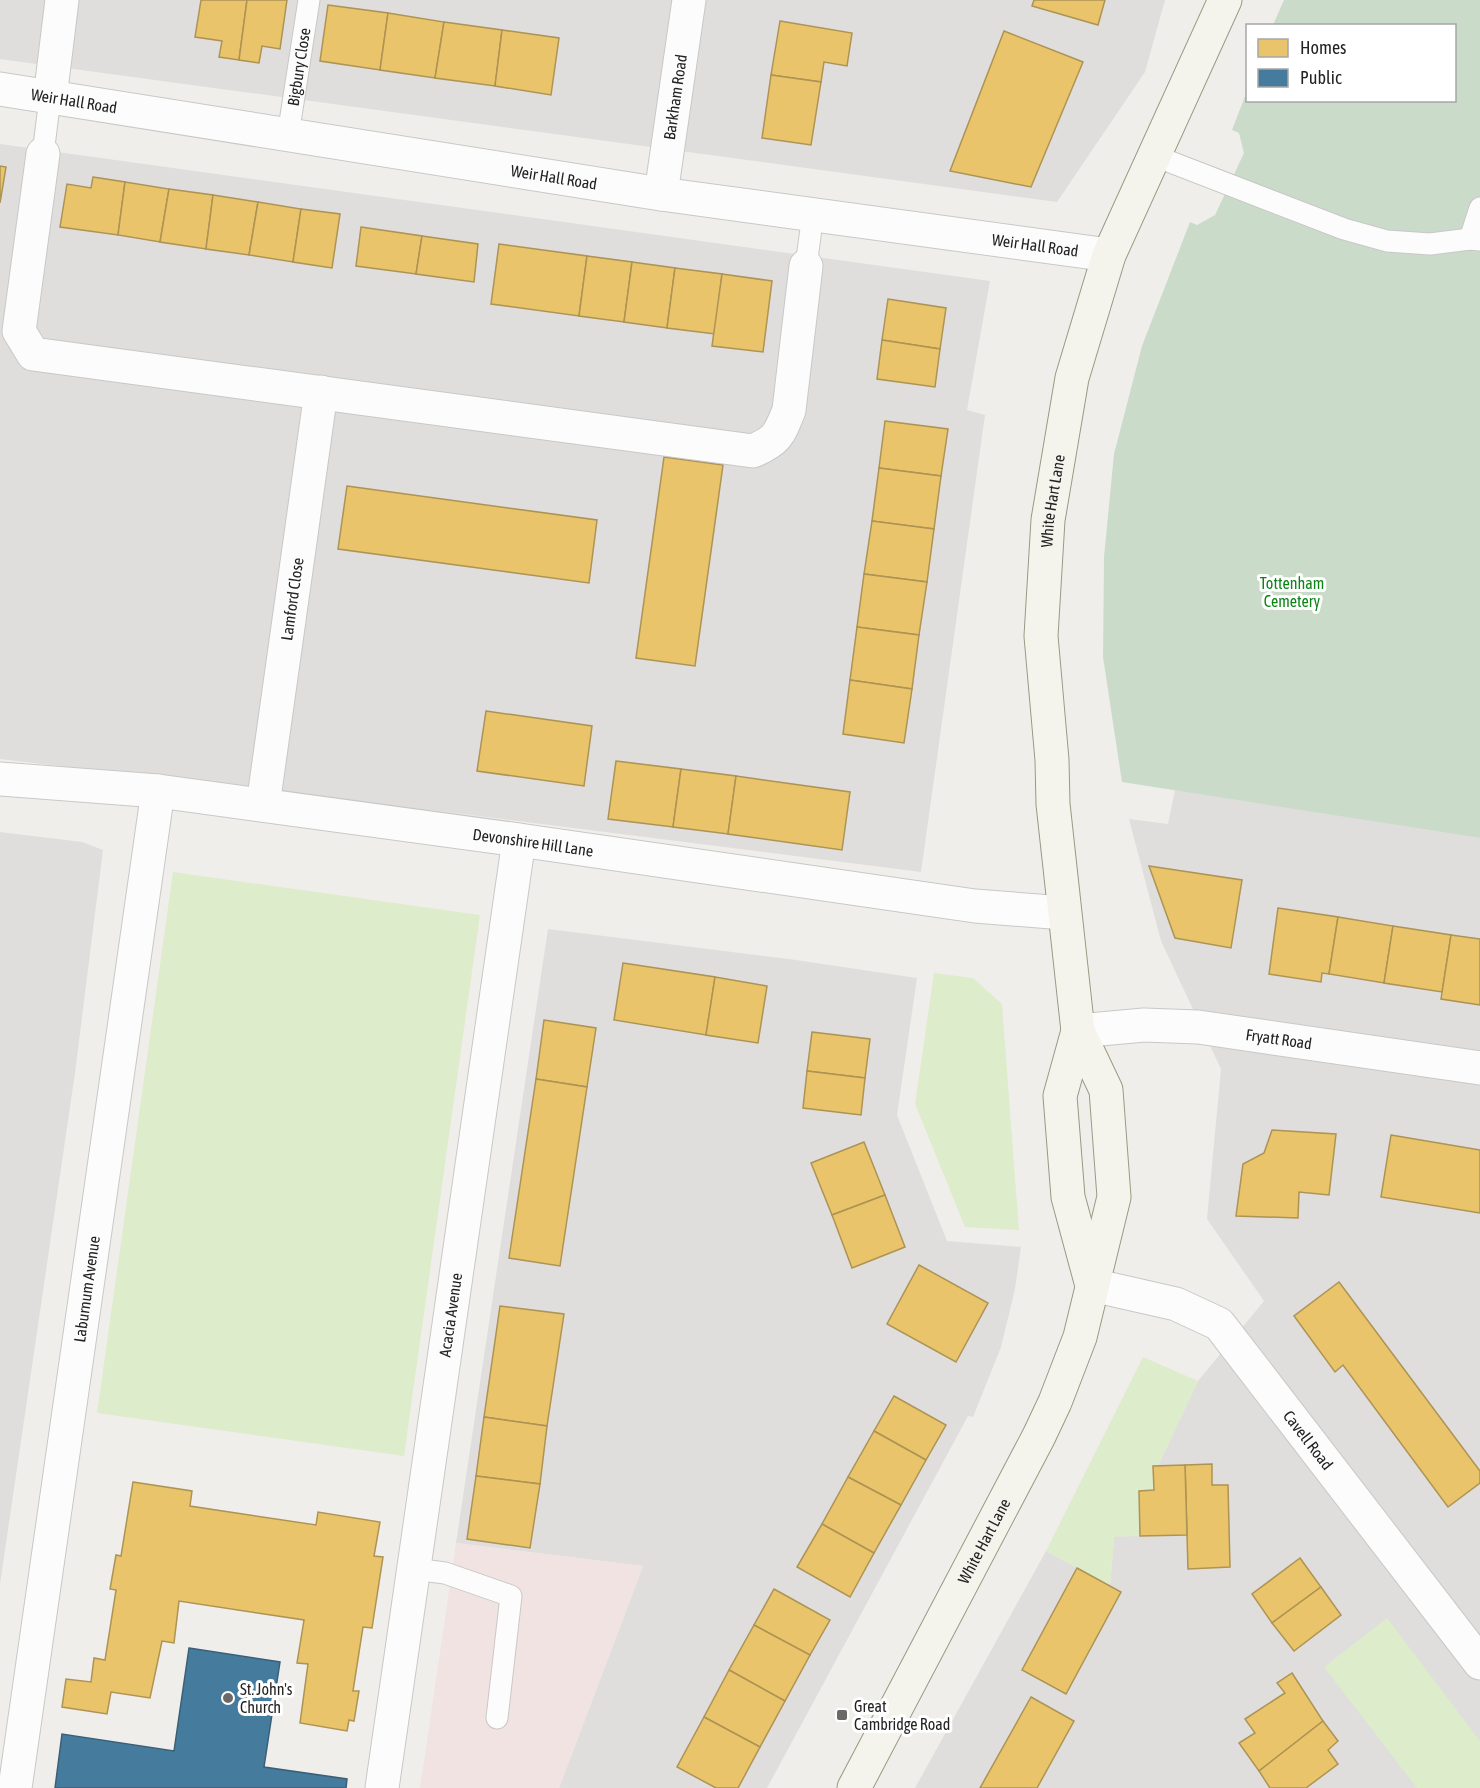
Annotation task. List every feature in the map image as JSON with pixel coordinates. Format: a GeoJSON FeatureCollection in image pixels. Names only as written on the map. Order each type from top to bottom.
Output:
{"type":"FeatureCollection","features":[{"type":"Feature","properties":{"kind":"street"},"geometry":{"type":"LineString","coordinates":[[50,98],[62,0]]}},
{"type":"Feature","properties":{"kind":"street","name":"Barkham Road"},"geometry":{"type":"LineString","coordinates":[[661,194],[689,0]]}},
{"type":"Feature","properties":{"kind":"street","name":"White Hart Lane"},"geometry":{"type":"LineString","coordinates":[[854,1788],[1040,1436],[1080,1336],[1114,1197],[1106,1090],[1078,1031],[1053,804],[1052,760],[1041,636],[1048,520],[1072,378],[1109,255],[1225,0]]}},
{"type":"Feature","properties":{"kind":"street","name":"Weir Hall Road"},"geometry":{"type":"LineString","coordinates":[[0,89],[661,194],[1109,255]]}},
{"type":"Feature","properties":{"kind":"street"},"geometry":{"type":"LineString","coordinates":[[43,154],[17,339],[321,392],[753,450],[771,443],[782,429],[789,410],[806,266]]}},
{"type":"Feature","properties":{"kind":"street","name":"Lamford Close"},"geometry":{"type":"LineString","coordinates":[[262,805],[321,392]]}},
{"type":"Feature","properties":{"kind":"street","name":"Devonshire Hill Lane"},"geometry":{"type":"LineString","coordinates":[[0,779],[158,791],[975,906],[1064,913]]}},
{"type":"Feature","properties":{"kind":"street","name":"Laburnum Avenue"},"geometry":{"type":"LineString","coordinates":[[15,1788],[158,791]]}},
{"type":"Feature","properties":{"kind":"street","name":"Acacia Avenue"},"geometry":{"type":"LineString","coordinates":[[382,1788],[519,840]]}},
{"type":"Feature","properties":{"kind":"street","name":"Fryatt Road"},"geometry":{"type":"LineString","coordinates":[[1078,1031],[1144,1025],[1198,1028],[1480,1068]]}},
{"type":"Feature","properties":{"kind":"street","name":"White Hart Lane"},"geometry":{"type":"LineString","coordinates":[[1078,1031],[1060,1096],[1068,1197],[1092,1285]]}},
{"type":"Feature","properties":{"kind":"street","name":"Cavell Road"},"geometry":{"type":"LineString","coordinates":[[1092,1285],[1176,1304],[1219,1324],[1480,1663]]}},
{"type":"Feature","properties":{"kind":"lane","name":"Bigbury Close"},"geometry":{"type":"LineString","coordinates":[[288,135],[309,0]]}},
{"type":"Feature","properties":{"kind":"lane"},"geometry":{"type":"LineString","coordinates":[[43,154],[50,98]]}},
{"type":"Feature","properties":{"kind":"lane"},"geometry":{"type":"LineString","coordinates":[[1155,156],[1344,229],[1387,241],[1430,244],[1475,239],[1480,208]]}},
{"type":"Feature","properties":{"kind":"lane"},"geometry":{"type":"LineString","coordinates":[[806,266],[813,214]]}},
{"type":"Feature","properties":{"kind":"lane"},"geometry":{"type":"LineString","coordinates":[[414,1569],[445,1573],[511,1596],[497,1718]]}},
{"type":"Feature","properties":{"kind":"shaded area"},"geometry":{"type":"Polygon","coordinates":[[[0,0],[1165,0],[1145,72],[1057,202],[0,59],[0,0]]]}},
{"type":"Feature","properties":{"kind":"shaded area"},"geometry":{"type":"Polygon","coordinates":[[[0,144],[990,281],[967,410],[985,415],[921,872],[0,759],[0,144]]]}},
{"type":"Feature","properties":{"kind":"shaded area"},"geometry":{"type":"Polygon","coordinates":[[[1175,790],[1480,838],[1480,1788],[915,1788],[1046,1551],[1110,1586],[1114,1537],[1139,1491],[1158,1466],[1198,1381],[1264,1301],[1207,1219],[1221,1069],[1161,941],[1129,819],[1168,824],[1175,790]]]}},
{"type":"Feature","properties":{"kind":"shaded area"},"geometry":{"type":"Polygon","coordinates":[[[0,832],[82,842],[103,850],[75,1073],[0,1584],[0,832]]]}},
{"type":"Feature","properties":{"kind":"shaded area"},"geometry":{"type":"Polygon","coordinates":[[[548,929],[789,959],[917,978],[897,1115],[947,1241],[1021,1247],[1015,1289],[1001,1347],[973,1417],[968,1416],[767,1788],[559,1788],[643,1566],[456,1543],[548,929]]]}},
{"type":"Feature","properties":{"kind":"shaded area"},"geometry":{"type":"Polygon","coordinates":[[[456,1543],[643,1566],[559,1788],[420,1788],[456,1543]]]}},
{"type":"Feature","properties":{"kind":"green space","name":"Tottenham Cemetery"},"geometry":{"type":"Polygon","coordinates":[[[1284,0],[1480,0],[1480,838],[1122,782],[1103,657],[1104,557],[1114,454],[1142,346],[1190,222],[1197,225],[1215,215],[1244,153],[1239,133],[1232,130],[1246,94],[1246,102],[1456,102],[1456,24],[1273,24],[1284,0]]]}},
{"type":"Feature","properties":{"kind":"green space"},"geometry":{"type":"Polygon","coordinates":[[[173,872],[480,915],[404,1456],[97,1413],[173,872]]]}},
{"type":"Feature","properties":{"kind":"green space"},"geometry":{"type":"Polygon","coordinates":[[[934,973],[973,978],[1002,1004],[1019,1230],[965,1227],[915,1104],[934,973]]]}},
{"type":"Feature","properties":{"kind":"green space"},"geometry":{"type":"Polygon","coordinates":[[[1143,1357],[1198,1381],[1158,1466],[1154,1490],[1139,1491],[1140,1536],[1114,1537],[1110,1586],[1046,1551],[1143,1357]]]}},
{"type":"Feature","properties":{"kind":"green space"},"geometry":{"type":"Polygon","coordinates":[[[1387,1618],[1480,1741],[1480,1788],[1417,1788],[1324,1667],[1387,1618]]]}},
{"type":"Feature","properties":{"kind":"building: Homes"},"geometry":{"type":"Polygon","coordinates":[[[201,0],[247,0],[239,60],[219,57],[222,41],[195,37],[201,0]]]}},
{"type":"Feature","properties":{"kind":"building: Homes"},"geometry":{"type":"Polygon","coordinates":[[[247,0],[287,0],[280,49],[262,46],[259,63],[239,60],[247,0]]]}},
{"type":"Feature","properties":{"kind":"building: Homes"},"geometry":{"type":"Polygon","coordinates":[[[1034,0],[1105,0],[1098,25],[1032,6],[1034,0]]]}},
{"type":"Feature","properties":{"kind":"building: Homes"},"geometry":{"type":"Polygon","coordinates":[[[328,5],[388,13],[380,70],[320,61],[328,5]]]}},
{"type":"Feature","properties":{"kind":"building: Homes"},"geometry":{"type":"Polygon","coordinates":[[[388,13],[444,22],[435,78],[380,70],[388,13]]]}},
{"type":"Feature","properties":{"kind":"building: Homes"},"geometry":{"type":"Polygon","coordinates":[[[780,21],[852,33],[847,66],[824,62],[821,82],[771,75],[780,21]]]}},
{"type":"Feature","properties":{"kind":"building: Homes"},"geometry":{"type":"Polygon","coordinates":[[[444,22],[502,30],[495,86],[435,78],[444,22]]]}},
{"type":"Feature","properties":{"kind":"building: Homes"},"geometry":{"type":"Polygon","coordinates":[[[502,30],[559,38],[551,95],[495,86],[502,30]]]}},
{"type":"Feature","properties":{"kind":"building: Homes"},"geometry":{"type":"Polygon","coordinates":[[[1004,31],[1083,62],[1031,187],[950,171],[1004,31]]]}},
{"type":"Feature","properties":{"kind":"building: Homes"},"geometry":{"type":"Polygon","coordinates":[[[771,75],[821,82],[811,145],[762,138],[771,75]]]}},
{"type":"Feature","properties":{"kind":"building: Homes"},"geometry":{"type":"Polygon","coordinates":[[[0,166],[6,167],[0,203],[0,166]]]}},
{"type":"Feature","properties":{"kind":"building: Homes"},"geometry":{"type":"Polygon","coordinates":[[[93,177],[125,182],[118,235],[60,227],[67,184],[91,188],[93,177]]]}},
{"type":"Feature","properties":{"kind":"building: Homes"},"geometry":{"type":"Polygon","coordinates":[[[125,182],[169,189],[160,242],[118,235],[125,182]]]}},
{"type":"Feature","properties":{"kind":"building: Homes"},"geometry":{"type":"Polygon","coordinates":[[[169,189],[213,195],[206,249],[160,242],[169,189]]]}},
{"type":"Feature","properties":{"kind":"building: Homes"},"geometry":{"type":"Polygon","coordinates":[[[213,195],[258,202],[249,255],[206,249],[213,195]]]}},
{"type":"Feature","properties":{"kind":"building: Homes"},"geometry":{"type":"Polygon","coordinates":[[[258,202],[301,209],[293,262],[249,255],[258,202]]]}},
{"type":"Feature","properties":{"kind":"building: Homes"},"geometry":{"type":"Polygon","coordinates":[[[301,209],[340,214],[332,268],[293,262],[301,209]]]}},
{"type":"Feature","properties":{"kind":"building: Homes"},"geometry":{"type":"Polygon","coordinates":[[[361,227],[422,236],[416,274],[356,266],[361,227]]]}},
{"type":"Feature","properties":{"kind":"building: Homes"},"geometry":{"type":"Polygon","coordinates":[[[422,236],[478,244],[474,282],[416,274],[422,236]]]}},
{"type":"Feature","properties":{"kind":"building: Homes"},"geometry":{"type":"Polygon","coordinates":[[[499,244],[587,256],[579,316],[491,304],[499,244]]]}},
{"type":"Feature","properties":{"kind":"building: Homes"},"geometry":{"type":"Polygon","coordinates":[[[587,256],[632,262],[624,322],[579,316],[587,256]]]}},
{"type":"Feature","properties":{"kind":"building: Homes"},"geometry":{"type":"Polygon","coordinates":[[[632,262],[675,268],[667,328],[624,322],[632,262]]]}},
{"type":"Feature","properties":{"kind":"building: Homes"},"geometry":{"type":"Polygon","coordinates":[[[675,268],[722,274],[715,334],[667,328],[675,268]]]}},
{"type":"Feature","properties":{"kind":"building: Homes"},"geometry":{"type":"Polygon","coordinates":[[[722,274],[772,281],[763,352],[712,346],[722,274]]]}},
{"type":"Feature","properties":{"kind":"building: Homes"},"geometry":{"type":"Polygon","coordinates":[[[888,299],[946,308],[940,349],[882,340],[888,299]]]}},
{"type":"Feature","properties":{"kind":"building: Homes"},"geometry":{"type":"Polygon","coordinates":[[[882,340],[940,349],[935,387],[877,379],[882,340]]]}},
{"type":"Feature","properties":{"kind":"building: Homes"},"geometry":{"type":"Polygon","coordinates":[[[885,421],[948,429],[941,476],[879,468],[885,421]]]}},
{"type":"Feature","properties":{"kind":"building: Homes"},"geometry":{"type":"Polygon","coordinates":[[[664,457],[723,465],[695,666],[636,658],[664,457]]]}},
{"type":"Feature","properties":{"kind":"building: Homes"},"geometry":{"type":"Polygon","coordinates":[[[879,468],[941,476],[934,529],[872,521],[879,468]]]}},
{"type":"Feature","properties":{"kind":"building: Homes"},"geometry":{"type":"Polygon","coordinates":[[[347,486],[597,520],[589,583],[338,549],[347,486]]]}},
{"type":"Feature","properties":{"kind":"building: Homes"},"geometry":{"type":"Polygon","coordinates":[[[872,521],[934,529],[927,582],[864,574],[872,521]]]}},
{"type":"Feature","properties":{"kind":"building: Homes"},"geometry":{"type":"Polygon","coordinates":[[[864,574],[927,582],[919,635],[857,627],[864,574]]]}},
{"type":"Feature","properties":{"kind":"building: Homes"},"geometry":{"type":"Polygon","coordinates":[[[857,627],[919,635],[912,689],[850,680],[857,627]]]}},
{"type":"Feature","properties":{"kind":"building: Homes"},"geometry":{"type":"Polygon","coordinates":[[[850,680],[912,689],[904,743],[843,734],[850,680]]]}},
{"type":"Feature","properties":{"kind":"building: Homes"},"geometry":{"type":"Polygon","coordinates":[[[486,711],[592,726],[584,786],[477,771],[486,711]]]}},
{"type":"Feature","properties":{"kind":"building: Homes"},"geometry":{"type":"Polygon","coordinates":[[[616,761],[681,769],[673,827],[608,819],[616,761]]]}},
{"type":"Feature","properties":{"kind":"building: Homes"},"geometry":{"type":"Polygon","coordinates":[[[681,769],[736,776],[728,834],[673,827],[681,769]]]}},
{"type":"Feature","properties":{"kind":"building: Homes"},"geometry":{"type":"Polygon","coordinates":[[[736,776],[850,792],[842,850],[728,834],[736,776]]]}},
{"type":"Feature","properties":{"kind":"building: Homes"},"geometry":{"type":"Polygon","coordinates":[[[1149,866],[1242,880],[1231,948],[1175,938],[1149,866]]]}},
{"type":"Feature","properties":{"kind":"building: Homes"},"geometry":{"type":"Polygon","coordinates":[[[1278,908],[1338,917],[1329,974],[1322,973],[1321,982],[1269,974],[1278,908]]]}},
{"type":"Feature","properties":{"kind":"building: Homes"},"geometry":{"type":"Polygon","coordinates":[[[1338,917],[1393,926],[1384,983],[1329,974],[1338,917]]]}},
{"type":"Feature","properties":{"kind":"building: Homes"},"geometry":{"type":"Polygon","coordinates":[[[1393,926],[1451,935],[1442,992],[1384,983],[1393,926]]]}},
{"type":"Feature","properties":{"kind":"building: Homes"},"geometry":{"type":"Polygon","coordinates":[[[1451,935],[1480,939],[1480,1005],[1441,999],[1451,935]]]}},
{"type":"Feature","properties":{"kind":"building: Homes"},"geometry":{"type":"Polygon","coordinates":[[[623,963],[715,977],[706,1035],[614,1020],[623,963]]]}},
{"type":"Feature","properties":{"kind":"building: Homes"},"geometry":{"type":"Polygon","coordinates":[[[715,977],[767,986],[758,1043],[706,1035],[715,977]]]}},
{"type":"Feature","properties":{"kind":"building: Homes"},"geometry":{"type":"Polygon","coordinates":[[[544,1020],[596,1028],[587,1087],[536,1079],[544,1020]]]}},
{"type":"Feature","properties":{"kind":"building: Homes"},"geometry":{"type":"Polygon","coordinates":[[[812,1032],[870,1039],[865,1078],[807,1071],[812,1032]]]}},
{"type":"Feature","properties":{"kind":"building: Homes"},"geometry":{"type":"Polygon","coordinates":[[[807,1071],[865,1078],[861,1115],[803,1108],[807,1071]]]}},
{"type":"Feature","properties":{"kind":"building: Homes"},"geometry":{"type":"Polygon","coordinates":[[[536,1079],[587,1087],[560,1266],[509,1258],[536,1079]]]}},
{"type":"Feature","properties":{"kind":"building: Homes"},"geometry":{"type":"Polygon","coordinates":[[[1272,1130],[1336,1134],[1329,1195],[1299,1192],[1298,1218],[1236,1216],[1243,1164],[1264,1153],[1272,1130]]]}},
{"type":"Feature","properties":{"kind":"building: Homes"},"geometry":{"type":"Polygon","coordinates":[[[1391,1135],[1480,1150],[1480,1213],[1381,1197],[1391,1135]]]}},
{"type":"Feature","properties":{"kind":"building: Homes"},"geometry":{"type":"Polygon","coordinates":[[[864,1142],[885,1195],[832,1215],[811,1163],[864,1142]]]}},
{"type":"Feature","properties":{"kind":"building: Homes"},"geometry":{"type":"Polygon","coordinates":[[[885,1195],[905,1247],[852,1268],[832,1215],[885,1195]]]}},
{"type":"Feature","properties":{"kind":"building: Homes"},"geometry":{"type":"Polygon","coordinates":[[[919,1265],[988,1303],[956,1362],[887,1324],[919,1265]]]}},
{"type":"Feature","properties":{"kind":"building: Homes"},"geometry":{"type":"Polygon","coordinates":[[[1339,1282],[1480,1471],[1480,1483],[1448,1507],[1343,1365],[1335,1372],[1294,1316],[1339,1282]]]}},
{"type":"Feature","properties":{"kind":"building: Homes"},"geometry":{"type":"Polygon","coordinates":[[[500,1306],[564,1314],[547,1426],[484,1417],[500,1306]]]}},
{"type":"Feature","properties":{"kind":"building: Homes"},"geometry":{"type":"Polygon","coordinates":[[[894,1396],[946,1425],[926,1460],[874,1431],[894,1396]]]}},
{"type":"Feature","properties":{"kind":"building: Homes"},"geometry":{"type":"Polygon","coordinates":[[[484,1417],[547,1426],[540,1484],[476,1476],[484,1417]]]}},
{"type":"Feature","properties":{"kind":"building: Homes"},"geometry":{"type":"Polygon","coordinates":[[[874,1431],[926,1460],[901,1505],[848,1477],[874,1431]]]}},
{"type":"Feature","properties":{"kind":"building: Homes"},"geometry":{"type":"Polygon","coordinates":[[[1212,1464],[1212,1485],[1228,1485],[1230,1567],[1188,1569],[1185,1465],[1212,1464]]]}},
{"type":"Feature","properties":{"kind":"building: Homes"},"geometry":{"type":"Polygon","coordinates":[[[1185,1465],[1187,1535],[1140,1536],[1139,1491],[1154,1490],[1153,1466],[1185,1465]]]}},
{"type":"Feature","properties":{"kind":"building: Homes"},"geometry":{"type":"Polygon","coordinates":[[[476,1476],[540,1484],[530,1548],[467,1539],[476,1476]]]}},
{"type":"Feature","properties":{"kind":"building: Homes"},"geometry":{"type":"Polygon","coordinates":[[[848,1477],[901,1505],[874,1553],[822,1524],[848,1477]]]}},
{"type":"Feature","properties":{"kind":"building: Homes"},"geometry":{"type":"Polygon","coordinates":[[[133,1482],[192,1491],[190,1506],[316,1525],[318,1512],[380,1522],[374,1556],[383,1557],[372,1628],[363,1627],[353,1691],[359,1691],[354,1721],[349,1720],[347,1731],[300,1723],[308,1664],[297,1663],[304,1620],[179,1601],[174,1643],[162,1641],[150,1698],[111,1692],[107,1714],[62,1707],[66,1679],[91,1682],[94,1658],[105,1660],[116,1590],[110,1589],[116,1555],[121,1556],[133,1482]]]}},
{"type":"Feature","properties":{"kind":"building: Homes"},"geometry":{"type":"Polygon","coordinates":[[[822,1524],[874,1553],[850,1597],[797,1567],[822,1524]]]}},
{"type":"Feature","properties":{"kind":"building: Homes"},"geometry":{"type":"Polygon","coordinates":[[[1300,1558],[1321,1587],[1272,1623],[1252,1594],[1300,1558]]]}},
{"type":"Feature","properties":{"kind":"building: Homes"},"geometry":{"type":"Polygon","coordinates":[[[1077,1568],[1121,1592],[1066,1694],[1022,1670],[1077,1568]]]}},
{"type":"Feature","properties":{"kind":"building: Homes"},"geometry":{"type":"Polygon","coordinates":[[[1321,1587],[1341,1615],[1294,1651],[1272,1623],[1321,1587]]]}},
{"type":"Feature","properties":{"kind":"building: Homes"},"geometry":{"type":"Polygon","coordinates":[[[774,1589],[830,1620],[810,1655],[754,1625],[774,1589]]]}},
{"type":"Feature","properties":{"kind":"building: Homes"},"geometry":{"type":"Polygon","coordinates":[[[754,1625],[810,1655],[785,1701],[729,1670],[754,1625]]]}},
{"type":"Feature","properties":{"kind":"building: Homes"},"geometry":{"type":"Polygon","coordinates":[[[729,1670],[785,1701],[760,1747],[704,1717],[729,1670]]]}},
{"type":"Feature","properties":{"kind":"building: Homes"},"geometry":{"type":"Polygon","coordinates":[[[1292,1673],[1323,1721],[1259,1771],[1239,1743],[1255,1733],[1245,1719],[1285,1693],[1277,1683],[1292,1673]]]}},
{"type":"Feature","properties":{"kind":"building: Homes"},"geometry":{"type":"Polygon","coordinates":[[[1031,1697],[1074,1721],[1037,1788],[980,1788],[1031,1697]]]}},
{"type":"Feature","properties":{"kind":"building: Homes"},"geometry":{"type":"Polygon","coordinates":[[[704,1717],[760,1747],[738,1788],[716,1788],[677,1767],[704,1717]]]}},
{"type":"Feature","properties":{"kind":"building: Homes"},"geometry":{"type":"Polygon","coordinates":[[[1323,1721],[1338,1741],[1328,1750],[1338,1764],[1306,1788],[1270,1788],[1259,1771],[1323,1721]]]}},
{"type":"Feature","properties":{"kind":"building: Public","name":"St. John's Church"},"geometry":{"type":"Polygon","coordinates":[[[189,1648],[280,1662],[264,1767],[347,1779],[346,1788],[55,1788],[62,1734],[174,1751],[189,1648]]]}},
{"type":"Feature","properties":{"kind":"place","name":"St. John's Church"},"geometry":{"type":"Point","coordinates":[228,1698]}},
{"type":"Feature","properties":{"kind":"place","name":"Great Cambridge Road"},"geometry":{"type":"Point","coordinates":[842,1715]}}]}
